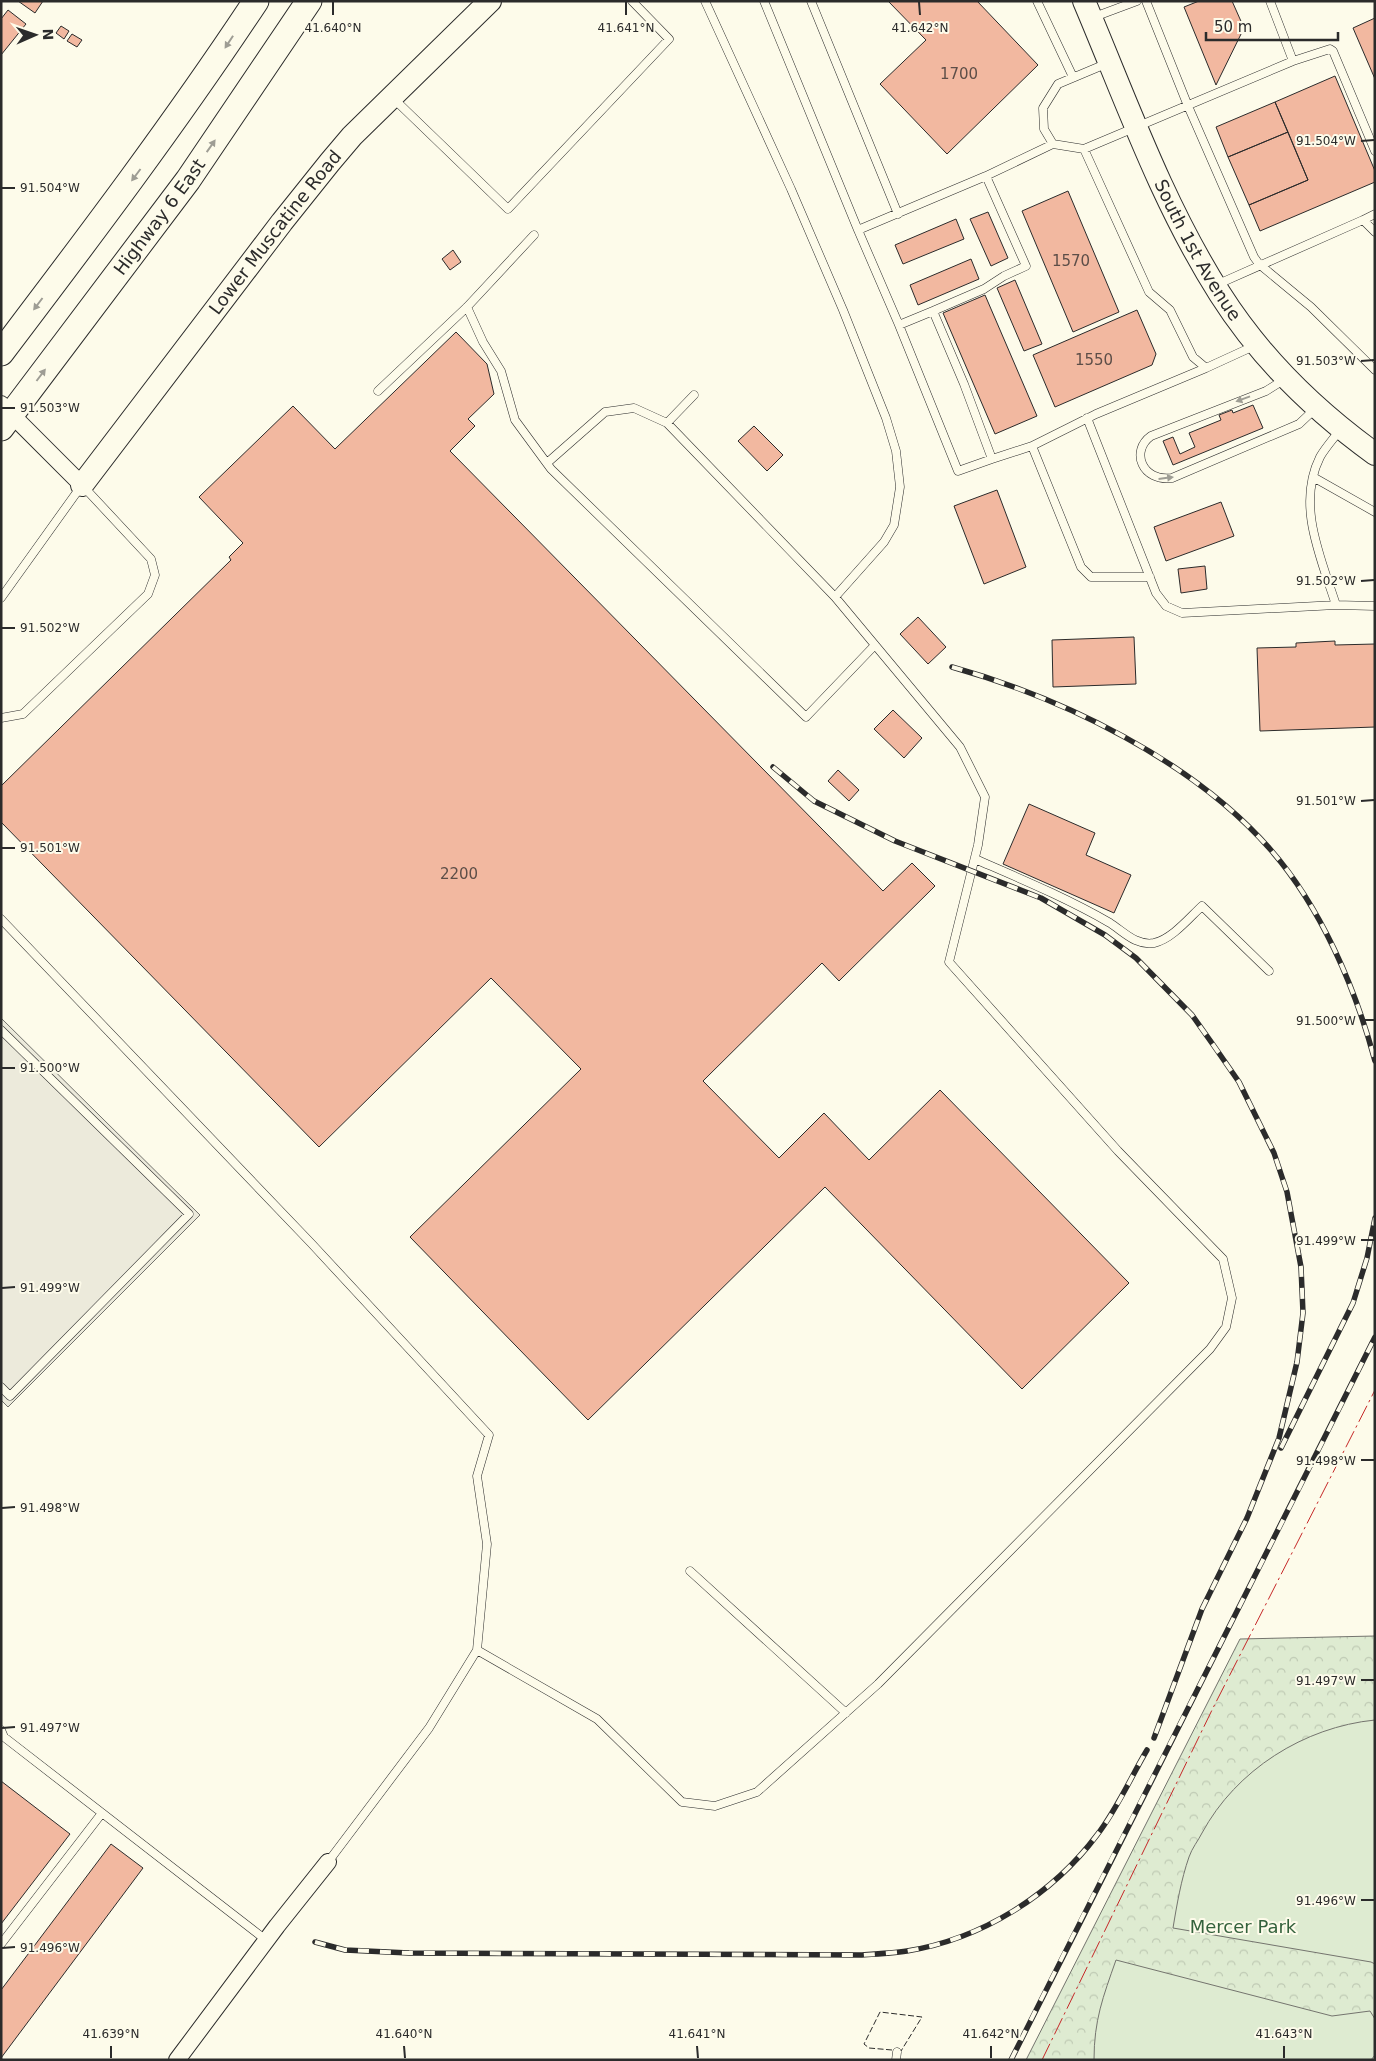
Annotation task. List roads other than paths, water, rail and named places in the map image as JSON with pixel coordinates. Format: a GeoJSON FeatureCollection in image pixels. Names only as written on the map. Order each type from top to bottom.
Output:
{"type":"FeatureCollection","features":[{"type":"Feature","properties":{"kind":"main road"},"geometry":{"type":"LineString","coordinates":[[1,352],[150,156],[206,77],[256,1]]}},
{"type":"Feature","properties":{"kind":"main road","name":"Highway 6 East"},"geometry":{"type":"LineString","coordinates":[[5,415],[188,180],[309,1]]}},
{"type":"Feature","properties":{"kind":"street","name":"Lower Muscatine Road"},"geometry":{"type":"LineString","coordinates":[[82,485],[300,199],[352,136],[490,1]]}},
{"type":"Feature","properties":{"kind":"street","name":"South 1st Avenue"},"geometry":{"type":"LineString","coordinates":[[1087,10],[1137,128],[1184,230],[1215,285],[1258,344],[1286,378],[1317,408],[1375,454]]}},
{"type":"Feature","properties":{"kind":"street"},"geometry":{"type":"LineString","coordinates":[[5,415],[82,485]]}},
{"type":"Feature","properties":{"kind":"street"},"geometry":{"type":"LineString","coordinates":[[177,2060],[266,1940],[328,1862]]}},
{"type":"Feature","properties":{"kind":"lane"},"geometry":{"type":"LineString","coordinates":[[392,97],[508,209],[669,39],[632,1]]}},
{"type":"Feature","properties":{"kind":"lane"},"geometry":{"type":"LineString","coordinates":[[705,1],[791,188],[843,310],[886,418],[896,452],[900,487],[894,525],[884,542],[835,597]]}},
{"type":"Feature","properties":{"kind":"lane"},"geometry":{"type":"LineString","coordinates":[[764,1],[958,471],[1032,446],[1087,418],[1258,344]]}},
{"type":"Feature","properties":{"kind":"lane"},"geometry":{"type":"LineString","coordinates":[[811,1],[898,214]]}},
{"type":"Feature","properties":{"kind":"lane"},"geometry":{"type":"LineString","coordinates":[[1037,1],[1073,77]]}},
{"type":"Feature","properties":{"kind":"lane"},"geometry":{"type":"LineString","coordinates":[[1087,10],[1137,1]]}},
{"type":"Feature","properties":{"kind":"lane"},"geometry":{"type":"LineString","coordinates":[[1146,1],[1188,106],[1254,257],[1259,264],[1311,307],[1375,370]]}},
{"type":"Feature","properties":{"kind":"lane"},"geometry":{"type":"LineString","coordinates":[[1270,1],[1293,61]]}},
{"type":"Feature","properties":{"kind":"lane"},"geometry":{"type":"LineString","coordinates":[[858,230],[986,176],[1053,144],[1084,149],[1293,61],[1330,49],[1333,52],[1375,151]]}},
{"type":"Feature","properties":{"kind":"lane"},"geometry":{"type":"LineString","coordinates":[[1053,144],[1044,129],[1043,108],[1058,84],[1110,62]]}},
{"type":"Feature","properties":{"kind":"lane"},"geometry":{"type":"LineString","coordinates":[[1084,149],[1149,292],[1170,310],[1193,357],[1206,368]]}},
{"type":"Feature","properties":{"kind":"lane"},"geometry":{"type":"LineString","coordinates":[[899,325],[984,289],[1004,276],[1026,266],[986,176]]}},
{"type":"Feature","properties":{"kind":"lane"},"geometry":{"type":"LineString","coordinates":[[1215,285],[1375,214]]}},
{"type":"Feature","properties":{"kind":"lane"},"geometry":{"type":"LineString","coordinates":[[1363,220],[1375,232]]}},
{"type":"Feature","properties":{"kind":"lane"},"geometry":{"type":"LineString","coordinates":[[378,391],[468,307],[534,235]]}},
{"type":"Feature","properties":{"kind":"lane"},"geometry":{"type":"LineString","coordinates":[[468,307],[483,342],[501,371],[515,420],[547,463],[806,717],[875,645]]}},
{"type":"Feature","properties":{"kind":"lane"},"geometry":{"type":"LineString","coordinates":[[933,311],[964,384],[992,459]]}},
{"type":"Feature","properties":{"kind":"lane"},"geometry":{"type":"LineString","coordinates":[[1286,378],[1266,391],[1151,436],[1143,442],[1140,453],[1144,468],[1149,475],[1157,479],[1172,478],[1299,424],[1317,408]]}},
{"type":"Feature","properties":{"kind":"lane"},"geometry":{"type":"LineString","coordinates":[[667,423],[694,395]]}},
{"type":"Feature","properties":{"kind":"lane"},"geometry":{"type":"LineString","coordinates":[[477,1650],[596,1719],[682,1802],[715,1806],[757,1792],[878,1684],[1210,1349],[1226,1327],[1232,1298],[1223,1259],[1118,1151],[949,962],[975,859],[984,797],[960,747],[835,597],[667,423],[634,408],[605,412],[547,463]]}},
{"type":"Feature","properties":{"kind":"lane"},"geometry":{"type":"LineString","coordinates":[[1087,418],[1156,593],[1166,606],[1182,613],[1336,605],[1375,606]]}},
{"type":"Feature","properties":{"kind":"lane"},"geometry":{"type":"LineString","coordinates":[[1336,605],[1312,528],[1310,498],[1313,477],[1320,456],[1341,428]]}},
{"type":"Feature","properties":{"kind":"lane"},"geometry":{"type":"LineString","coordinates":[[1032,446],[1080,567],[1092,577],[1150,577]]}},
{"type":"Feature","properties":{"kind":"lane"},"geometry":{"type":"LineString","coordinates":[[1313,477],[1375,512]]}},
{"type":"Feature","properties":{"kind":"lane"},"geometry":{"type":"LineString","coordinates":[[1,598],[82,485],[151,559],[155,575],[148,594],[23,714],[4,719],[1,718]]}},
{"type":"Feature","properties":{"kind":"lane"},"geometry":{"type":"LineString","coordinates":[[975,859],[1046,890],[1110,924],[1140,943],[1155,943],[1168,936],[1202,906],[1269,971]]}},
{"type":"Feature","properties":{"kind":"lane"},"geometry":{"type":"LineString","coordinates":[[1,919],[318,1251],[489,1435],[477,1476],[487,1544],[477,1650],[429,1728],[328,1862]]}},
{"type":"Feature","properties":{"kind":"lane"},"geometry":{"type":"LineString","coordinates":[[1,1030],[189,1214],[10,1396],[1,1387]]}},
{"type":"Feature","properties":{"kind":"lane"},"geometry":{"type":"LineString","coordinates":[[690,1571],[846,1713]]}},
{"type":"Feature","properties":{"kind":"lane"},"geometry":{"type":"LineString","coordinates":[[1,1730],[4,1737],[266,1940]]}},
{"type":"Feature","properties":{"kind":"lane"},"geometry":{"type":"LineString","coordinates":[[1,1944],[102,1813]]}},
{"type":"Feature","properties":{"kind":"railway"},"geometry":{"type":"LineString","coordinates":[[952,667],[1038,696],[1124,737],[1165,761],[1239,817],[1270,849],[1288,872],[1320,922],[1346,977],[1367,1033],[1375,1061]]}},
{"type":"Feature","properties":{"kind":"railway"},"geometry":{"type":"LineString","coordinates":[[773,767],[814,801],[895,841],[1041,898],[1105,935],[1136,958],[1192,1015],[1214,1046],[1239,1082],[1274,1153],[1287,1192],[1301,1267],[1303,1313],[1297,1362],[1279,1438],[1247,1518],[1202,1609],[1154,1738]]}},
{"type":"Feature","properties":{"kind":"railway"},"geometry":{"type":"LineString","coordinates":[[1281,1448],[1353,1303],[1367,1258],[1375,1218]]}},
{"type":"Feature","properties":{"kind":"railway"},"geometry":{"type":"LineString","coordinates":[[1011,2060],[1375,1337]]}},
{"type":"Feature","properties":{"kind":"railway"},"geometry":{"type":"LineString","coordinates":[[315,1942],[345,1950],[409,1953],[862,1955],[907,1951],[935,1945],[988,1925],[1037,1895],[1059,1877],[1079,1857],[1104,1826],[1147,1750]]}},
{"type":"Feature","properties":{"kind":"park label","name":"Mercer Park"},"geometry":{"type":"Point","coordinates":[1243,1927]}}]}
